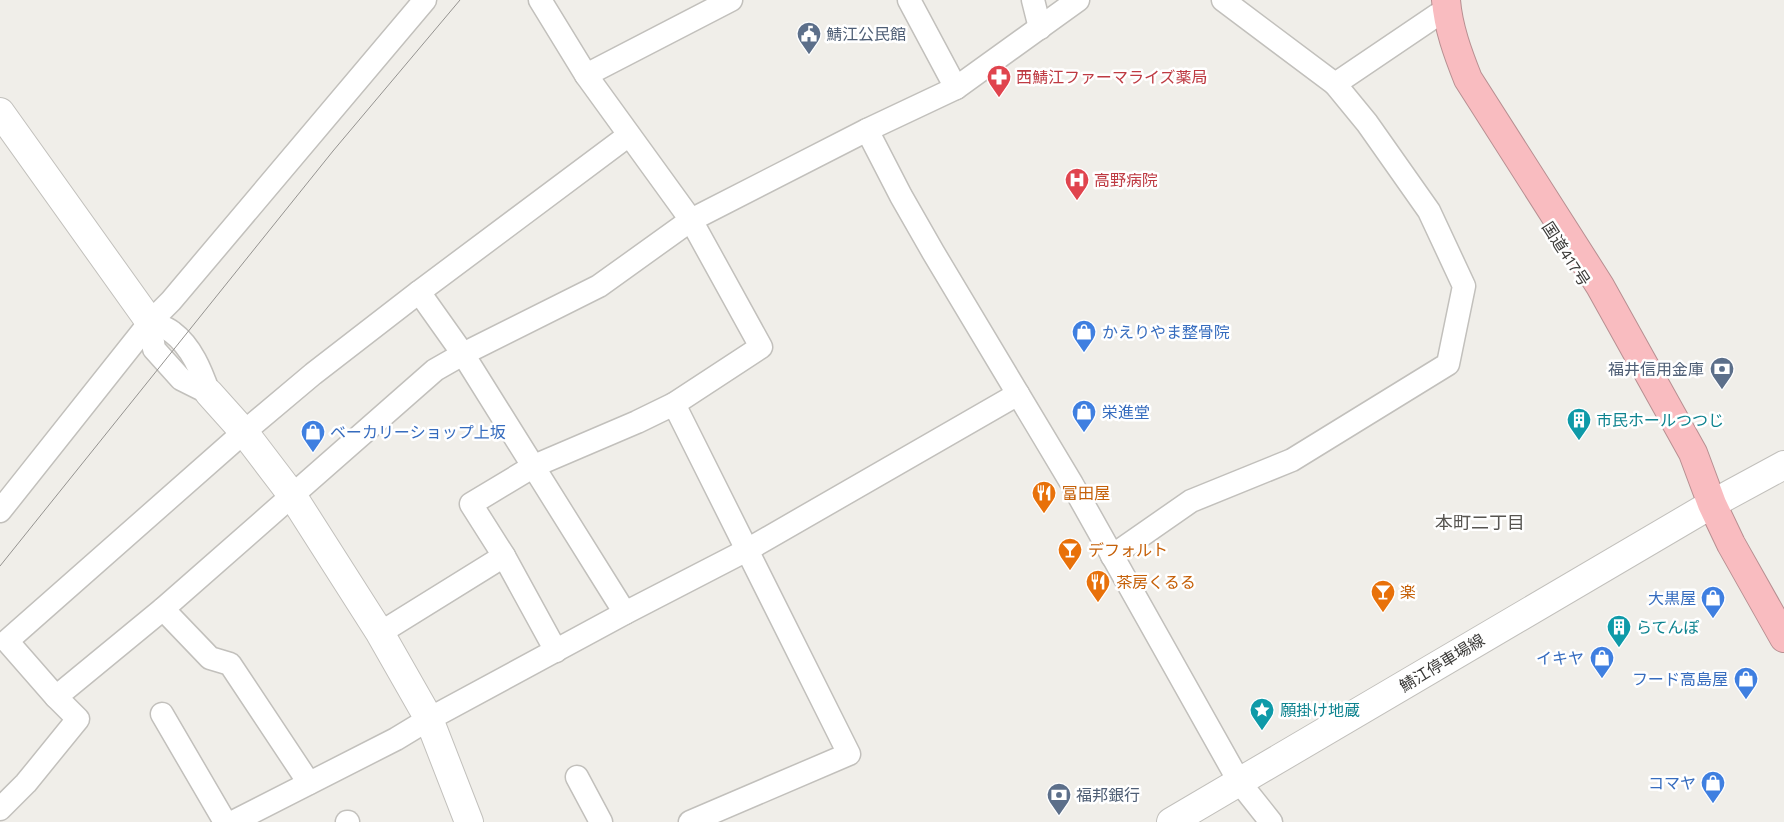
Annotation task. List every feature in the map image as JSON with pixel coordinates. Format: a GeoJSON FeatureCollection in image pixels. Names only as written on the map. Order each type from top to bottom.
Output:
{"type":"FeatureCollection","features":[{"type":"Feature","properties":{"kind":"highway","name":"国道417号"},"geometry":{"type":"LineString","coordinates":[[1440,5],[1447,57],[1459,88],[1593,296],[1683,460],[1712,504],[1784,638]]}},
{"type":"Feature","properties":{"kind":"street"},"geometry":{"type":"LineString","coordinates":[[0,511],[150,322],[171,301],[425,0]]}},
{"type":"Feature","properties":{"kind":"street"},"geometry":{"type":"LineString","coordinates":[[540,0],[586,75],[690,220],[760,347],[674,404],[534,466],[471,504],[504,556],[556,651]]}},
{"type":"Feature","properties":{"kind":"street"},"geometry":{"type":"LineString","coordinates":[[586,75],[730,0]]}},
{"type":"Feature","properties":{"kind":"street"},"geometry":{"type":"LineString","coordinates":[[908,0],[956,88]]}},
{"type":"Feature","properties":{"kind":"street"},"geometry":{"type":"LineString","coordinates":[[1033,0],[1040,28]]}},
{"type":"Feature","properties":{"kind":"street"},"geometry":{"type":"LineString","coordinates":[[56,697],[163,609],[292,494],[436,370],[463,354],[600,286],[690,220],[867,130],[956,88],[1078,0]]}},
{"type":"Feature","properties":{"kind":"street"},"geometry":{"type":"LineString","coordinates":[[1112,556],[1191,501],[1292,460],[1448,364],[1464,286],[1429,211],[1367,123],[1335,84],[1223,0]]}},
{"type":"Feature","properties":{"kind":"street"},"geometry":{"type":"LineString","coordinates":[[1335,84],[1440,5]]}},
{"type":"Feature","properties":{"kind":"street"},"geometry":{"type":"LineString","coordinates":[[0,112],[150,322],[171,331],[181,341],[199,365],[209,393],[244,432],[292,494],[380,633],[429,719],[469,822]]}},
{"type":"Feature","properties":{"kind":"street"},"geometry":{"type":"LineString","coordinates":[[867,130],[901,196],[1072,484],[1240,783],[1272,822]]}},
{"type":"Feature","properties":{"kind":"street"},"geometry":{"type":"LineString","coordinates":[[0,809],[26,782],[78,720],[7,641],[244,432],[314,374],[419,292],[630,135]]}},
{"type":"Feature","properties":{"kind":"street"},"geometry":{"type":"LineString","coordinates":[[419,292],[463,354],[625,613]]}},
{"type":"Feature","properties":{"kind":"street"},"geometry":{"type":"LineString","coordinates":[[233,822],[396,739],[429,719],[625,613],[747,550],[1018,394]]}},
{"type":"Feature","properties":{"kind":"street"},"geometry":{"type":"LineString","coordinates":[[674,404],[849,754],[690,822]]}},
{"type":"Feature","properties":{"kind":"street","name":"鯖江停車場線"},"geometry":{"type":"LineString","coordinates":[[1171,822],[1712,504],[1784,465]]}},
{"type":"Feature","properties":{"kind":"street"},"geometry":{"type":"LineString","coordinates":[[380,633],[504,556]]}},
{"type":"Feature","properties":{"kind":"street"},"geometry":{"type":"LineString","coordinates":[[163,609],[210,658],[230,664],[309,783]]}},
{"type":"Feature","properties":{"kind":"street"},"geometry":{"type":"LineString","coordinates":[[162,714],[225,822]]}},
{"type":"Feature","properties":{"kind":"street"},"geometry":{"type":"LineString","coordinates":[[577,777],[601,822]]}},
{"type":"Feature","properties":{"kind":"tram line"},"geometry":{"type":"LineString","coordinates":[[0,566],[333,151],[460,0]]}},
{"type":"Feature","properties":{"kind":"place","name":"鯖江公民館"},"geometry":{"type":"Point","coordinates":[809,55]}},
{"type":"Feature","properties":{"kind":"place","name":"西鯖江ファーマライズ薬局"},"geometry":{"type":"Point","coordinates":[999,98]}},
{"type":"Feature","properties":{"kind":"place","name":"高野病院"},"geometry":{"type":"Point","coordinates":[1077,201]}},
{"type":"Feature","properties":{"kind":"place","name":"かえりやま整骨院"},"geometry":{"type":"Point","coordinates":[1084,353]}},
{"type":"Feature","properties":{"kind":"place","name":"福井信用金庫"},"geometry":{"type":"Point","coordinates":[1722,390]}},
{"type":"Feature","properties":{"kind":"place","name":"栄進堂"},"geometry":{"type":"Point","coordinates":[1084,433]}},
{"type":"Feature","properties":{"kind":"place","name":"市民ホールつつじ"},"geometry":{"type":"Point","coordinates":[1579,441]}},
{"type":"Feature","properties":{"kind":"place","name":"ベーカリーショップ上坂"},"geometry":{"type":"Point","coordinates":[313,453]}},
{"type":"Feature","properties":{"kind":"place","name":"富田屋"},"geometry":{"type":"Point","coordinates":[1044,514]}},
{"type":"Feature","properties":{"kind":"place","name":"デフォルト"},"geometry":{"type":"Point","coordinates":[1070,571]}},
{"type":"Feature","properties":{"kind":"place","name":"茶房くるる"},"geometry":{"type":"Point","coordinates":[1098,603]}},
{"type":"Feature","properties":{"kind":"place","name":"楽"},"geometry":{"type":"Point","coordinates":[1383,613]}},
{"type":"Feature","properties":{"kind":"place","name":"大黒屋"},"geometry":{"type":"Point","coordinates":[1713,619]}},
{"type":"Feature","properties":{"kind":"place","name":"らてんぽ"},"geometry":{"type":"Point","coordinates":[1619,648]}},
{"type":"Feature","properties":{"kind":"place","name":"イキヤ"},"geometry":{"type":"Point","coordinates":[1602,679]}},
{"type":"Feature","properties":{"kind":"place","name":"フード高島屋"},"geometry":{"type":"Point","coordinates":[1746,700]}},
{"type":"Feature","properties":{"kind":"place","name":"願掛け地蔵"},"geometry":{"type":"Point","coordinates":[1262,731]}},
{"type":"Feature","properties":{"kind":"place","name":"コマヤ"},"geometry":{"type":"Point","coordinates":[1713,804]}},
{"type":"Feature","properties":{"kind":"place","name":"福邦銀行"},"geometry":{"type":"Point","coordinates":[1059,816]}},
{"type":"Feature","properties":{"kind":"district","name":"本町二丁目"},"geometry":{"type":"Point","coordinates":[1480,522]}}]}
